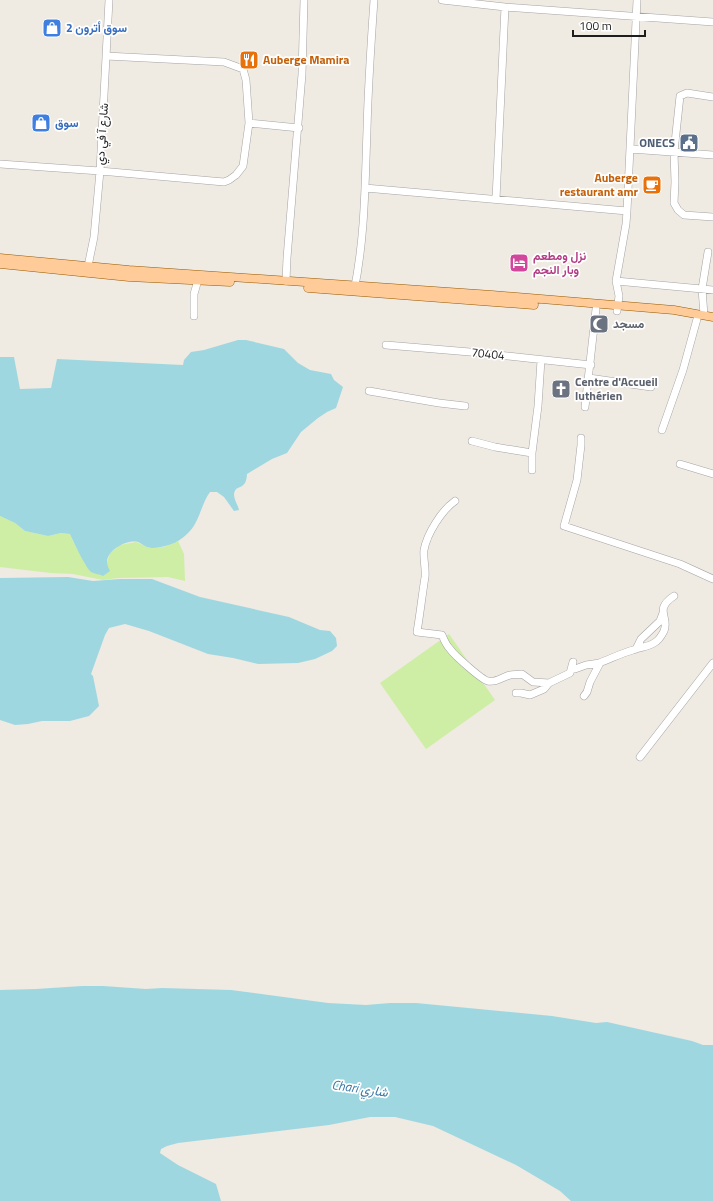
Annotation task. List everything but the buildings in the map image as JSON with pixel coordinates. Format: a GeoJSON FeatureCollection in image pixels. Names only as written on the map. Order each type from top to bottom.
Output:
{"type":"FeatureCollection","features":[{"type":"Feature","properties":{"kind":"main road"},"geometry":{"type":"LineString","coordinates":[[0,258],[129,276],[354,288],[618,308],[674,315],[713,317]]}},
{"type":"Feature","properties":{"kind":"main road"},"geometry":{"type":"LineString","coordinates":[[0,264],[286,281],[596,309],[618,308]]}},
{"type":"Feature","properties":{"kind":"main road"},"geometry":{"type":"LineString","coordinates":[[701,317],[713,322]]}},
{"type":"Feature","properties":{"kind":"street","name":"شارع آ في دي"},"geometry":{"type":"LineString","coordinates":[[87,269],[94,237],[100,171],[108,0]]}},
{"type":"Feature","properties":{"kind":"street"},"geometry":{"type":"LineString","coordinates":[[286,281],[299,128],[304,0]]}},
{"type":"Feature","properties":{"kind":"street"},"geometry":{"type":"LineString","coordinates":[[354,288],[360,260],[365,188],[368,100],[374,0]]}},
{"type":"Feature","properties":{"kind":"street"},"geometry":{"type":"LineString","coordinates":[[442,0],[505,7],[713,22]]}},
{"type":"Feature","properties":{"kind":"street"},"geometry":{"type":"LineString","coordinates":[[618,308],[619,296],[616,281],[627,210],[637,0]]}},
{"type":"Feature","properties":{"kind":"street"},"geometry":{"type":"LineString","coordinates":[[496,199],[505,7]]}},
{"type":"Feature","properties":{"kind":"street"},"geometry":{"type":"LineString","coordinates":[[0,164],[224,182],[236,175],[242,166],[249,123],[246,80],[243,69],[224,62],[106,56]]}},
{"type":"Feature","properties":{"kind":"street"},"geometry":{"type":"LineString","coordinates":[[713,97],[687,93],[680,96],[674,152],[674,203],[678,210],[684,215],[713,217]]}},
{"type":"Feature","properties":{"kind":"street"},"geometry":{"type":"LineString","coordinates":[[249,123],[299,128]]}},
{"type":"Feature","properties":{"kind":"street"},"geometry":{"type":"LineString","coordinates":[[630,149],[713,155]]}},
{"type":"Feature","properties":{"kind":"street"},"geometry":{"type":"LineString","coordinates":[[365,188],[627,210]]}},
{"type":"Feature","properties":{"kind":"street"},"geometry":{"type":"LineString","coordinates":[[662,430],[701,317],[702,289],[708,252]]}},
{"type":"Feature","properties":{"kind":"street"},"geometry":{"type":"LineString","coordinates":[[194,316],[194,294],[198,280]]}},
{"type":"Feature","properties":{"kind":"street"},"geometry":{"type":"LineString","coordinates":[[616,281],[713,290]]}},
{"type":"Feature","properties":{"kind":"street"},"geometry":{"type":"LineString","coordinates":[[585,407],[596,309]]}},
{"type":"Feature","properties":{"kind":"street","name":"70404"},"geometry":{"type":"LineString","coordinates":[[386,345],[470,352],[590,365]]}},
{"type":"Feature","properties":{"kind":"street"},"geometry":{"type":"LineString","coordinates":[[532,470],[532,453],[538,406],[541,360]]}},
{"type":"Feature","properties":{"kind":"street"},"geometry":{"type":"LineString","coordinates":[[589,378],[651,387]]}},
{"type":"Feature","properties":{"kind":"street"},"geometry":{"type":"LineString","coordinates":[[368,391],[465,406]]}},
{"type":"Feature","properties":{"kind":"street"},"geometry":{"type":"LineString","coordinates":[[581,438],[577,480],[564,526],[680,564],[713,579]]}},
{"type":"Feature","properties":{"kind":"street"},"geometry":{"type":"LineString","coordinates":[[472,441],[495,447],[532,453]]}},
{"type":"Feature","properties":{"kind":"street"},"geometry":{"type":"LineString","coordinates":[[680,464],[713,474]]}},
{"type":"Feature","properties":{"kind":"street"},"geometry":{"type":"LineString","coordinates":[[455,502],[450,505],[433,527],[424,550],[425,576],[417,632],[442,635],[450,649],[481,678],[488,681],[496,681],[510,675],[522,674],[533,682],[549,682],[570,673],[574,666],[599,663],[654,643],[664,631],[665,623],[663,613]]}},
{"type":"Feature","properties":{"kind":"street"},"geometry":{"type":"LineString","coordinates":[[636,649],[641,639],[660,621],[666,602],[674,596]]}},
{"type":"Feature","properties":{"kind":"street"},"geometry":{"type":"LineString","coordinates":[[584,696],[599,663]]}},
{"type":"Feature","properties":{"kind":"street"},"geometry":{"type":"LineString","coordinates":[[640,757],[713,663]]}},
{"type":"Feature","properties":{"kind":"street"},"geometry":{"type":"LineString","coordinates":[[516,693],[530,695],[544,689],[549,682]]}},
{"type":"Feature","properties":{"kind":"green space"},"geometry":{"type":"Polygon","coordinates":[[[0,516],[15,523],[25,531],[48,536],[61,533],[70,534],[86,565],[107,562],[110,553],[120,545],[136,542],[150,548],[164,547],[178,541],[184,554],[185,581],[168,577],[118,578],[103,580],[73,574],[0,567],[0,516]]]}},
{"type":"Feature","properties":{"kind":"green space"},"geometry":{"type":"Polygon","coordinates":[[[449,634],[495,700],[426,749],[380,683],[449,634]]]}},
{"type":"Feature","properties":{"kind":"water"},"geometry":{"type":"Polygon","coordinates":[[[238,340],[246,340],[284,349],[298,363],[310,370],[331,374],[334,380],[343,387],[336,408],[318,418],[301,432],[287,453],[272,459],[247,474],[245,483],[235,491],[234,494],[239,510],[234,511],[224,497],[217,492],[210,492],[197,520],[191,530],[183,538],[165,546],[156,548],[148,547],[138,542],[129,542],[118,546],[110,553],[108,558],[107,562],[110,571],[103,576],[90,571],[70,534],[61,533],[48,536],[25,531],[15,523],[0,516],[0,357],[14,357],[20,389],[51,388],[57,359],[183,365],[184,360],[191,352],[204,350],[238,340]]]}},
{"type":"Feature","properties":{"kind":"water"},"geometry":{"type":"Polygon","coordinates":[[[68,577],[93,581],[152,579],[200,597],[289,617],[320,630],[330,631],[336,638],[337,646],[332,651],[315,659],[298,663],[258,664],[208,654],[149,631],[125,624],[109,628],[105,635],[91,674],[93,676],[99,706],[89,716],[70,721],[42,721],[15,725],[0,720],[0,578],[68,577]]]}},
{"type":"Feature","properties":{"kind":"water","name":"Chari شاري"},"geometry":{"type":"Polygon","coordinates":[[[82,986],[146,989],[231,990],[328,1003],[366,1005],[416,1003],[552,1016],[596,1023],[607,1022],[692,1041],[703,1045],[713,1045],[713,1201],[571,1201],[560,1191],[516,1165],[433,1126],[395,1117],[370,1117],[329,1125],[178,1143],[161,1149],[160,1153],[178,1165],[216,1184],[221,1201],[0,1201],[0,990],[82,986]]]}},
{"type":"Feature","properties":{"kind":"place","name":"سوق أترون 2"},"geometry":{"type":"Point","coordinates":[52,28]}},
{"type":"Feature","properties":{"kind":"place","name":"Auberge Mamira"},"geometry":{"type":"Point","coordinates":[249,60]}},
{"type":"Feature","properties":{"kind":"place","name":"سوق"},"geometry":{"type":"Point","coordinates":[41,123]}},
{"type":"Feature","properties":{"kind":"place","name":"ONECS"},"geometry":{"type":"Point","coordinates":[689,143]}},
{"type":"Feature","properties":{"kind":"place","name":"Auberge restaurant amr"},"geometry":{"type":"Point","coordinates":[652,185]}},
{"type":"Feature","properties":{"kind":"place","name":"نزل ومطعم وبار النجم"},"geometry":{"type":"Point","coordinates":[519,263]}},
{"type":"Feature","properties":{"kind":"place","name":"مسجد"},"geometry":{"type":"Point","coordinates":[599,324]}},
{"type":"Feature","properties":{"kind":"place","name":"Centre d'Accueil luthérien"},"geometry":{"type":"Point","coordinates":[561,389]}}]}
